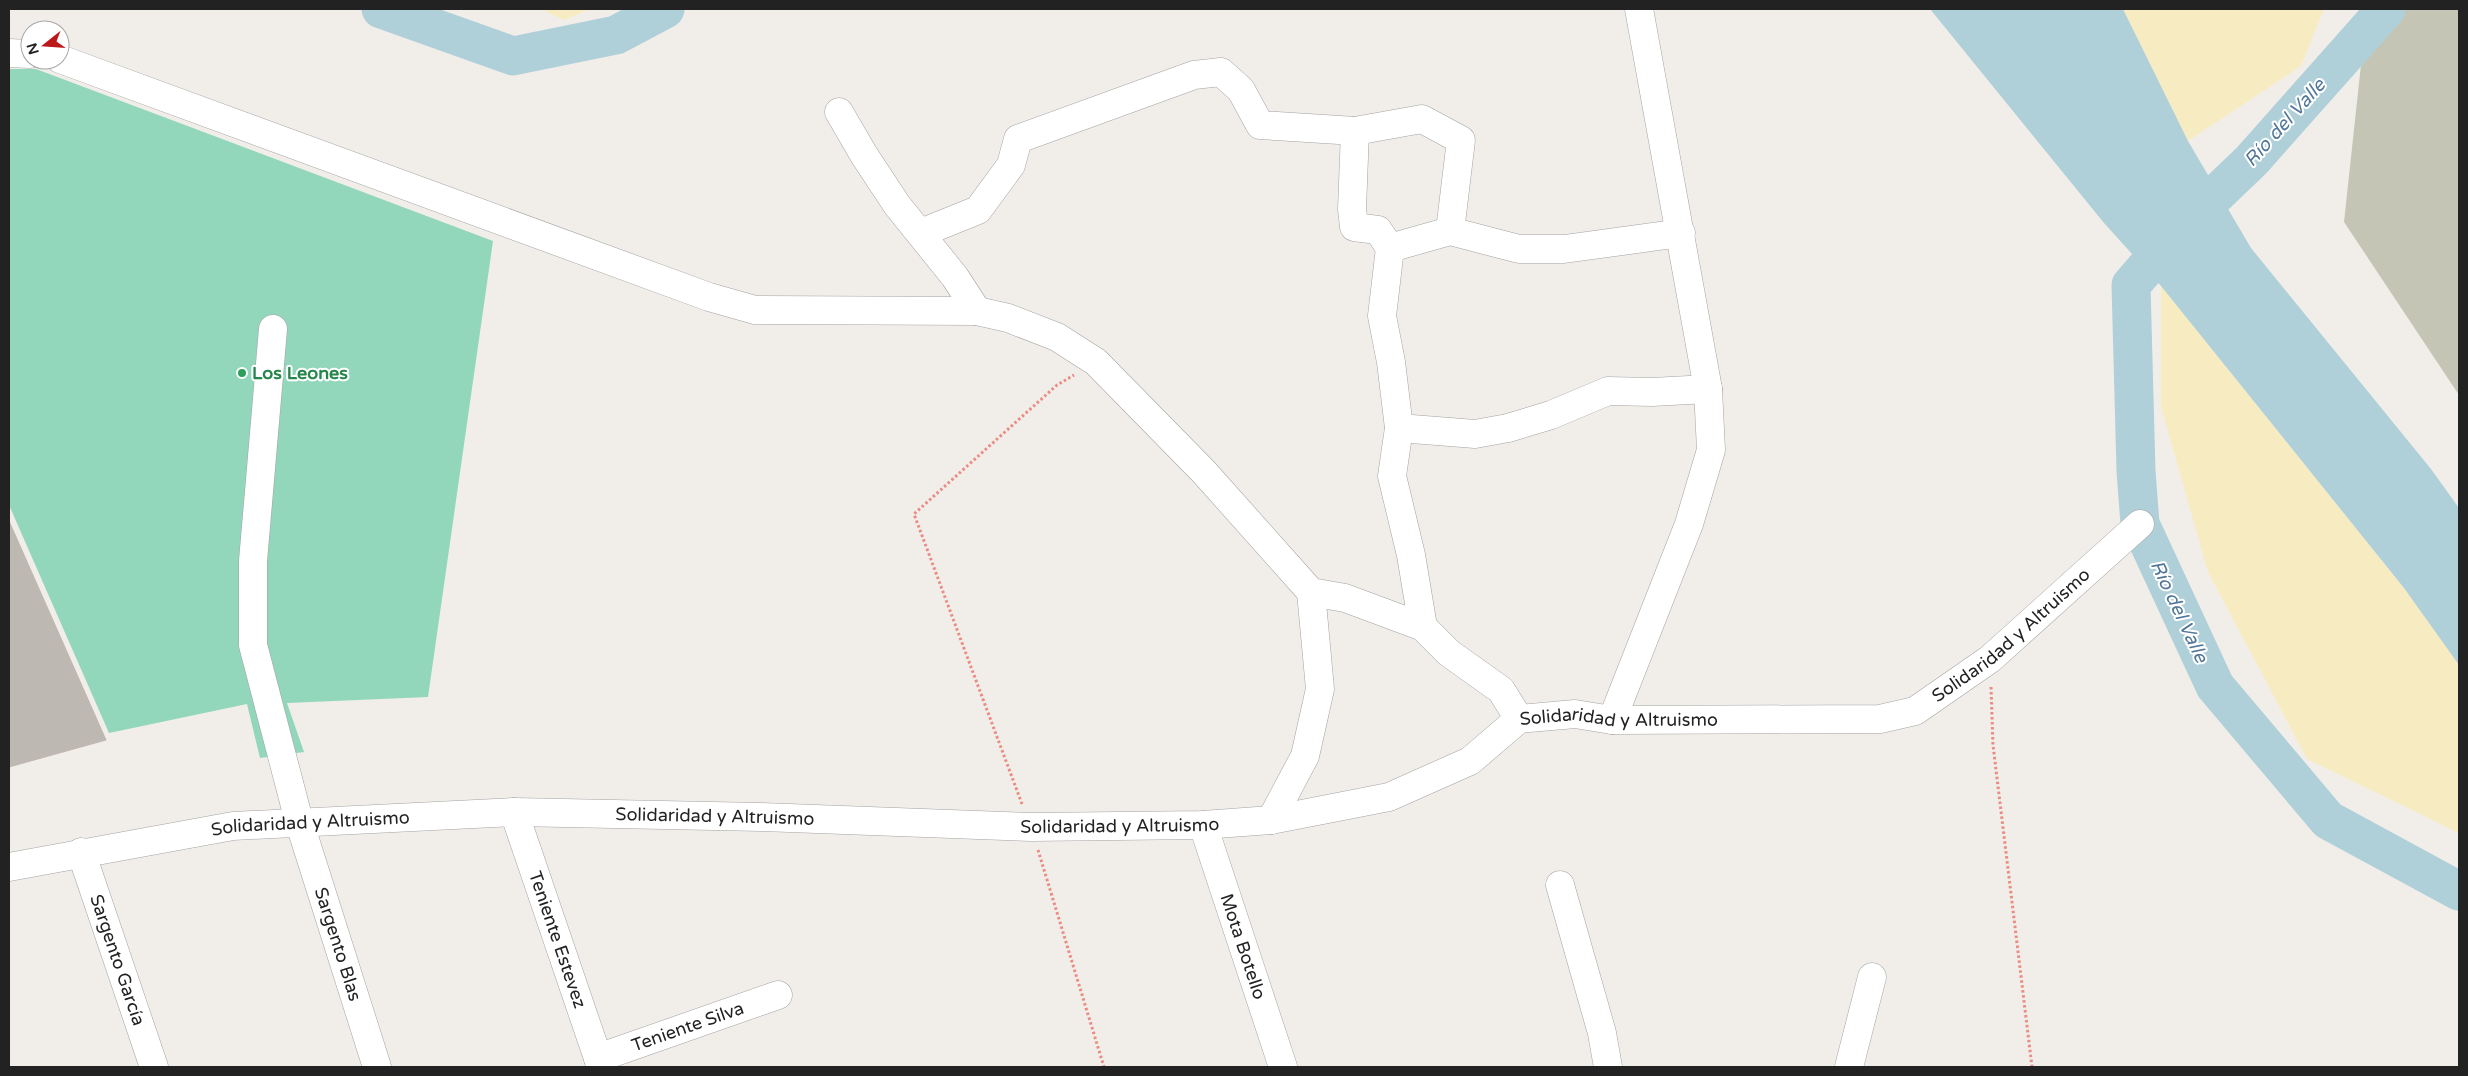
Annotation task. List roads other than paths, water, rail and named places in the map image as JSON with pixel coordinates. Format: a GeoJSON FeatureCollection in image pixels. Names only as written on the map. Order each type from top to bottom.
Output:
{"type":"FeatureCollection","features":[{"type":"Feature","properties":{"kind":"street"},"geometry":{"type":"LineString","coordinates":[[1612,720],[1689,524],[1711,450],[1708,389],[1639,9]]}},
{"type":"Feature","properties":{"kind":"street"},"geometry":{"type":"LineString","coordinates":[[70,63],[709,297],[737,305],[755,310],[977,311],[1008,318],[1057,337],[1096,362],[1204,472],[1311,592],[1320,689],[1305,756],[1271,820]]}},
{"type":"Feature","properties":{"kind":"street"},"geometry":{"type":"LineString","coordinates":[[921,233],[978,210],[1011,164],[1018,139],[1194,75],[1221,72],[1241,90],[1260,125],[1355,131],[1422,120],[1461,140],[1450,230]]}},
{"type":"Feature","properties":{"kind":"street"},"geometry":{"type":"LineString","coordinates":[[839,112],[883,184],[955,278],[977,311]]}},
{"type":"Feature","properties":{"kind":"street"},"geometry":{"type":"LineString","coordinates":[[1355,131],[1352,209],[1354,226],[1378,230],[1390,248],[1382,316],[1391,362],[1399,428],[1392,476],[1411,555],[1423,627]]}},
{"type":"Feature","properties":{"kind":"street"},"geometry":{"type":"LineString","coordinates":[[1390,248],[1450,230],[1519,249],[1564,249],[1681,233]]}},
{"type":"Feature","properties":{"kind":"street","name":"Sargento Blas"},"geometry":{"type":"LineString","coordinates":[[273,329],[253,561],[253,645],[299,821],[377,1067]]}},
{"type":"Feature","properties":{"kind":"street"},"geometry":{"type":"LineString","coordinates":[[1399,428],[1475,434],[1508,428],[1551,415],[1608,391],[1652,392],[1708,389]]}},
{"type":"Feature","properties":{"kind":"street","name":"Solidaridad y Altruismo"},"geometry":{"type":"LineString","coordinates":[[9,867],[82,852],[233,826],[299,821],[514,812],[762,817],[1031,827],[1203,825],[1271,820],[1389,796],[1470,761],[1519,719],[1575,714],[1612,720],[1880,719],[1914,711],[1990,659],[2140,524]]}},
{"type":"Feature","properties":{"kind":"street"},"geometry":{"type":"LineString","coordinates":[[1311,592],[1345,598],[1423,627],[1449,652],[1501,690],[1519,719]]}},
{"type":"Feature","properties":{"kind":"street","name":"Teniente Estevez"},"geometry":{"type":"LineString","coordinates":[[514,812],[599,1063]]}},
{"type":"Feature","properties":{"kind":"street","name":"Mota Botello"},"geometry":{"type":"LineString","coordinates":[[1203,825],[1283,1067]]}},
{"type":"Feature","properties":{"kind":"street","name":"Sargento García"},"geometry":{"type":"LineString","coordinates":[[82,852],[154,1067]]}},
{"type":"Feature","properties":{"kind":"street"},"geometry":{"type":"LineString","coordinates":[[1560,885],[1602,1033],[1608,1067]]}},
{"type":"Feature","properties":{"kind":"street"},"geometry":{"type":"LineString","coordinates":[[1849,1067],[1872,977]]}},
{"type":"Feature","properties":{"kind":"street","name":"Teniente Silva"},"geometry":{"type":"LineString","coordinates":[[599,1063],[778,995]]}},
{"type":"Feature","properties":{"kind":"water"},"geometry":{"type":"Polygon","coordinates":[[[1930,9],[2123,9],[2188,141],[2251,248],[2431,469],[2459,508],[2459,665],[2404,588],[2161,286],[2104,223],[1930,9]]]}},
{"type":"Feature","properties":{"kind":"waterway","name":"Río del Valle"},"geometry":{"type":"LineString","coordinates":[[381,9],[513,56],[616,35],[665,9]]}},
{"type":"Feature","properties":{"kind":"waterway","name":"Río del Valle"},"geometry":{"type":"LineString","coordinates":[[2386,9],[2252,160],[2178,231],[2131,285],[2136,471],[2140,524],[2215,686],[2328,820],[2459,891]]}},
{"type":"Feature","properties":{"kind":"place","name":"Los Leones"},"geometry":{"type":"Point","coordinates":[242,373]}}]}
